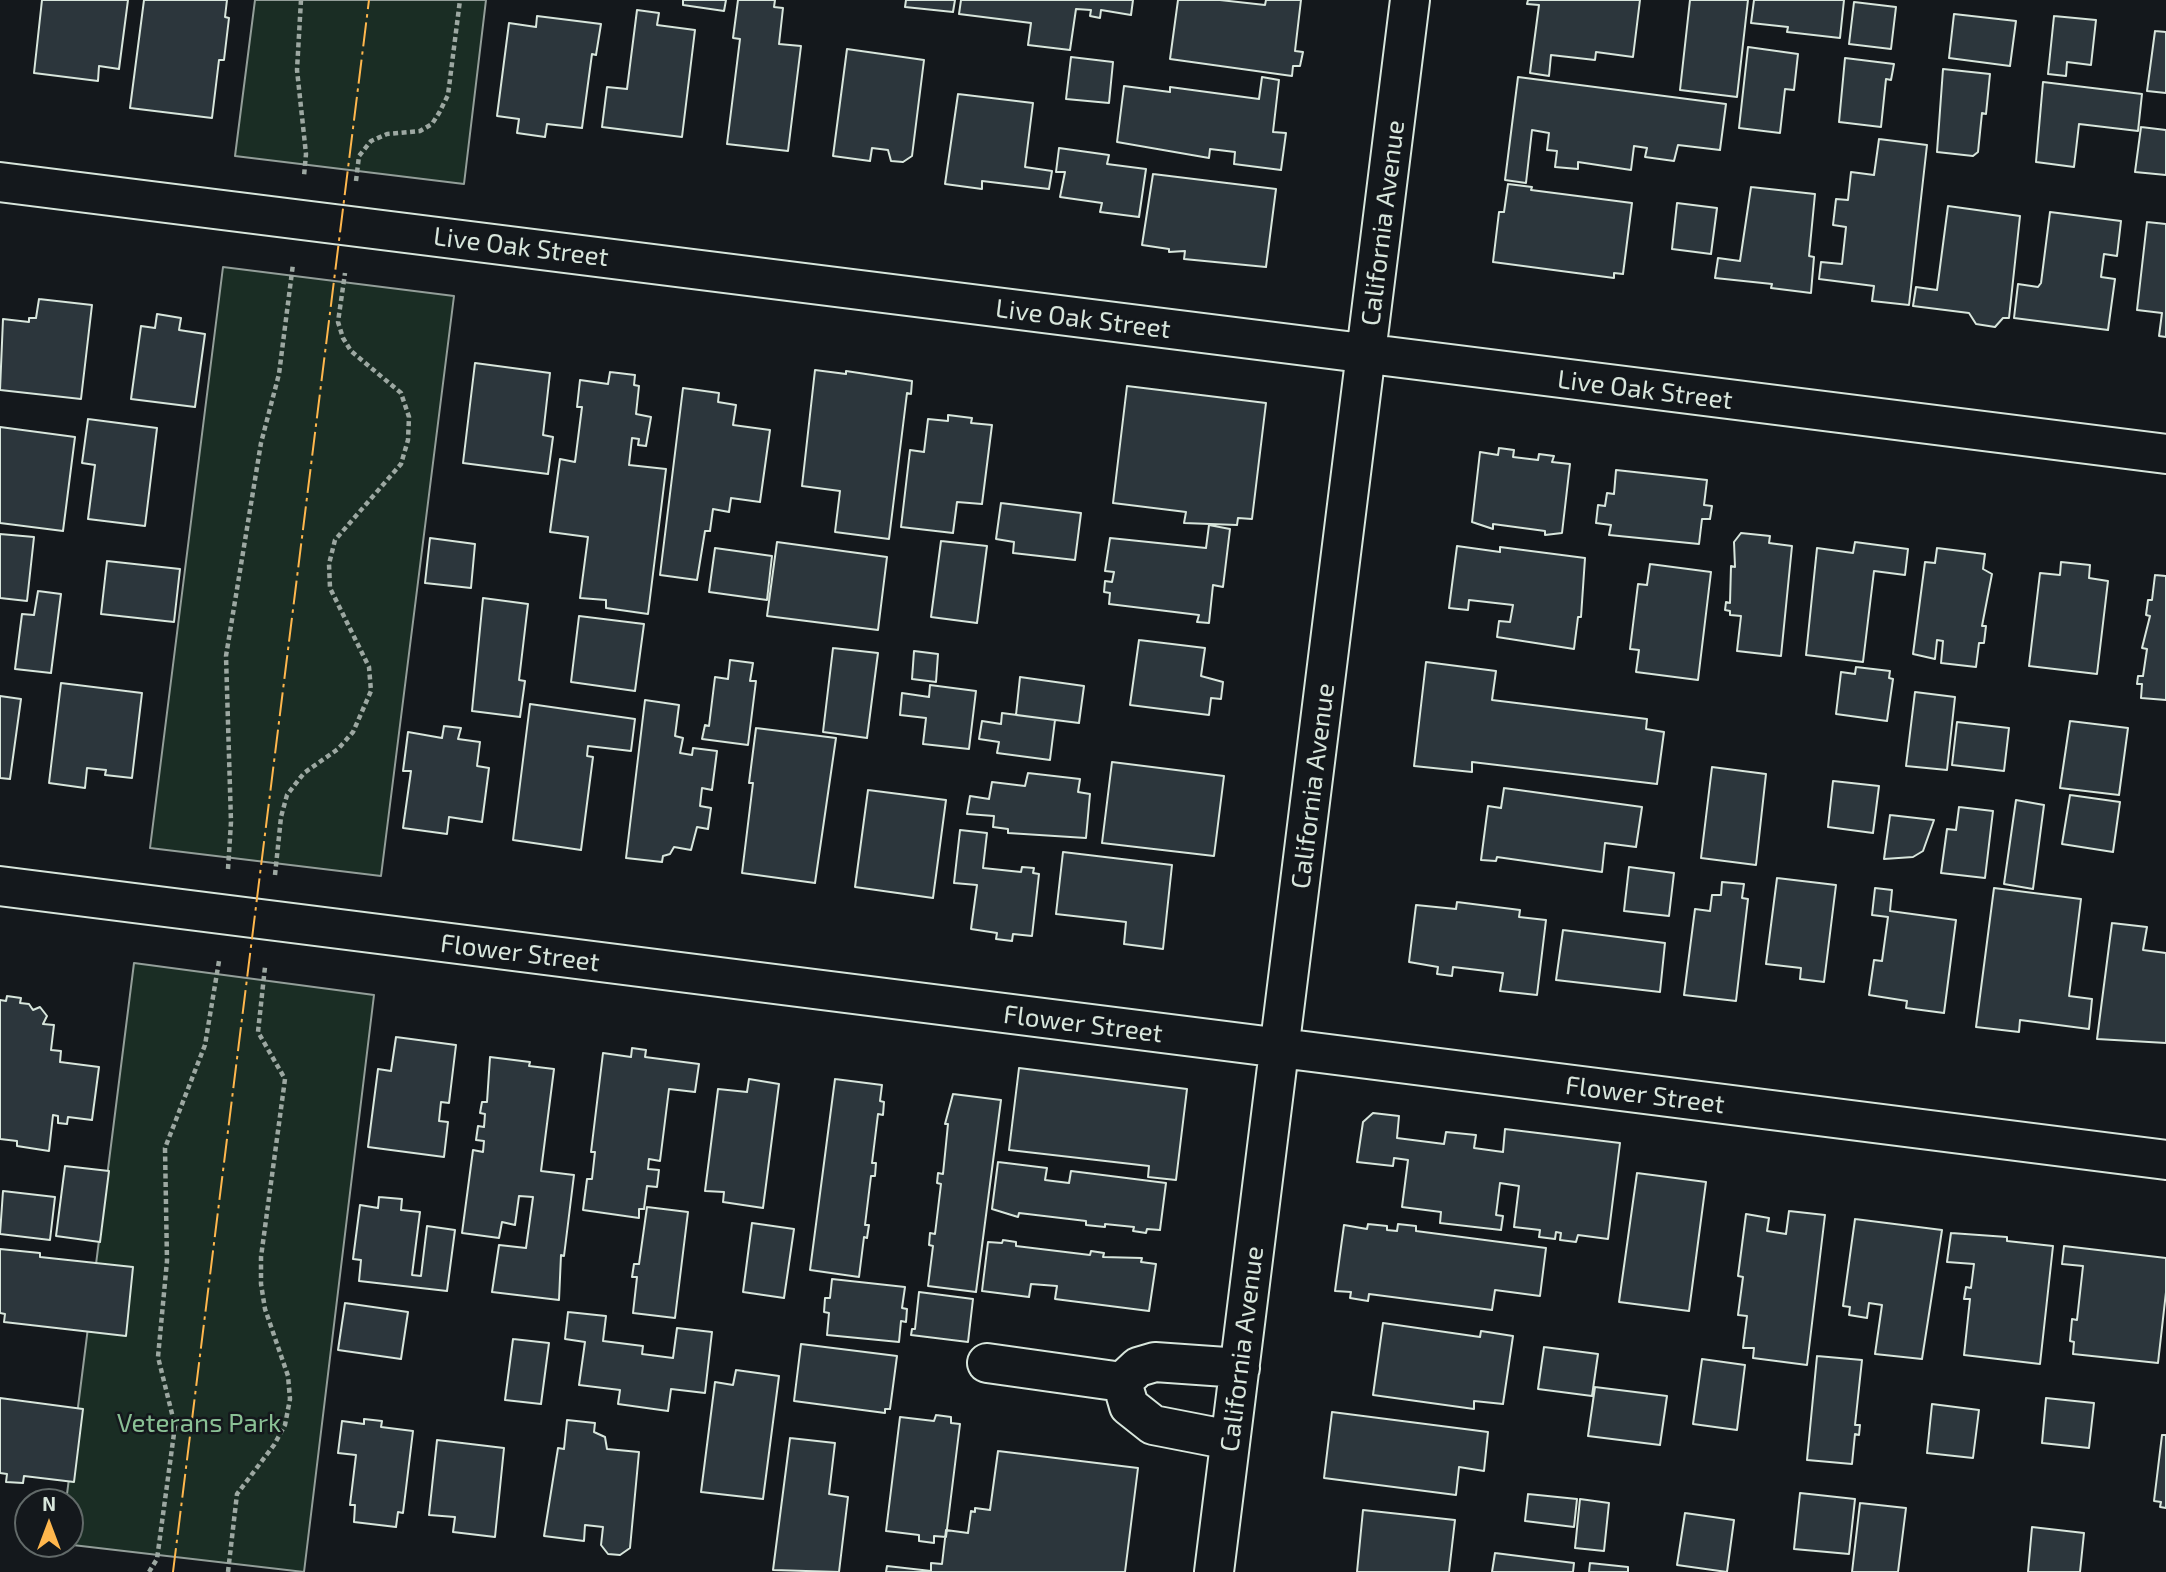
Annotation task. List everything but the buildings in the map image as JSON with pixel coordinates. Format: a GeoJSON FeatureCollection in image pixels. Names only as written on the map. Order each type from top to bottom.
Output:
{"type":"FeatureCollection","features":[{"type":"Feature","properties":{"kind":"street","name":"California Avenue"},"geometry":{"type":"LineString","coordinates":[[1214,1572],[1410,0]]}},
{"type":"Feature","properties":{"kind":"street","name":"Live Oak Street"},"geometry":{"type":"LineString","coordinates":[[0,182],[2166,454]]}},
{"type":"Feature","properties":{"kind":"street","name":"Flower Street"},"geometry":{"type":"LineString","coordinates":[[0,886],[2166,1160]]}},
{"type":"Feature","properties":{"kind":"street"},"geometry":{"type":"LineString","coordinates":[[1122,1382],[1138,1367],[1155,1362],[1240,1368]]}},
{"type":"Feature","properties":{"kind":"street"},"geometry":{"type":"LineString","coordinates":[[986,1363],[1122,1382]]}},
{"type":"Feature","properties":{"kind":"street"},"geometry":{"type":"LineString","coordinates":[[1122,1382],[1129,1406],[1153,1425],[1230,1440]]}},
{"type":"Feature","properties":{"kind":"path"},"geometry":{"type":"LineString","coordinates":[[149,1572],[157,1559],[175,1426],[158,1357],[167,1261],[165,1148],[205,1045],[226,915],[231,821],[226,656],[261,443],[279,374],[299,218],[306,154],[297,70],[301,0]]}},
{"type":"Feature","properties":{"kind":"path"},"geometry":{"type":"LineString","coordinates":[[228,1572],[237,1494],[274,1445],[285,1425],[290,1399],[288,1376],[265,1308],[261,1284],[261,1257],[285,1079],[258,1032],[281,817],[287,795],[304,773],[338,749],[353,732],[371,691],[369,667],[333,599],[328,578],[332,552],[342,529],[362,512],[401,464],[408,440],[409,417],[401,393],[351,351],[342,338],[338,322],[359,156],[371,141],[387,134],[420,131],[432,124],[448,95],[460,0]]}},
{"type":"Feature","properties":{"kind":"green space"},"geometry":{"type":"Polygon","coordinates":[[[255,0],[486,0],[464,184],[235,156],[255,0]]]}},
{"type":"Feature","properties":{"kind":"green space"},"geometry":{"type":"Polygon","coordinates":[[[223,267],[454,296],[381,876],[150,848],[223,267]]]}},
{"type":"Feature","properties":{"kind":"green space","name":"Veterans Park"},"geometry":{"type":"Polygon","coordinates":[[[134,963],[374,995],[304,1572],[84,1546],[84,1488],[68,1488],[134,963]]]}},
{"type":"Feature","properties":{"kind":"power"},"geometry":{"type":"LineString","coordinates":[[173,1572],[369,0]]}}]}
